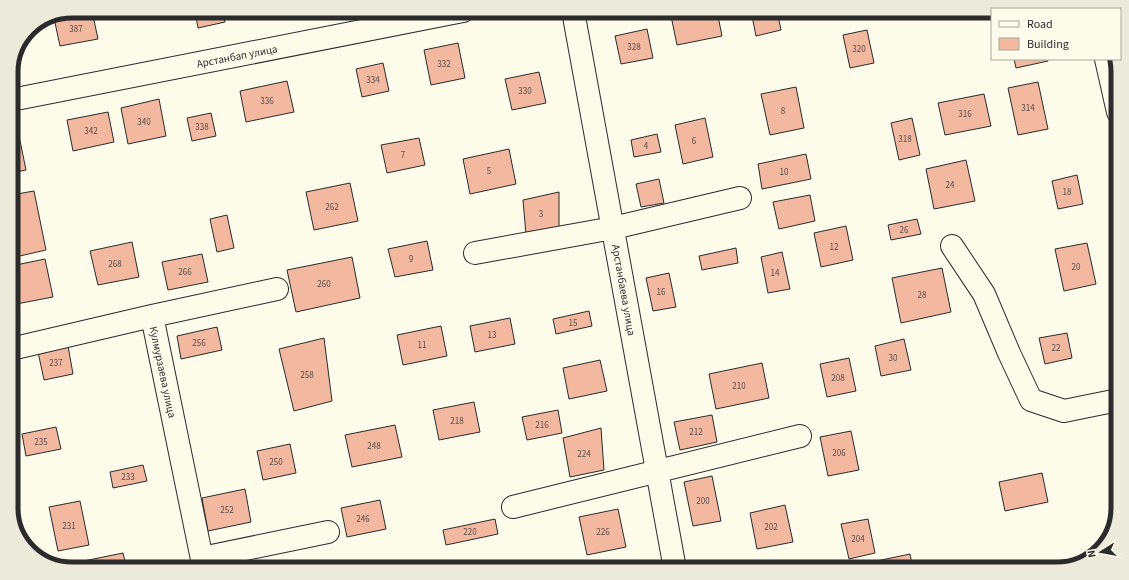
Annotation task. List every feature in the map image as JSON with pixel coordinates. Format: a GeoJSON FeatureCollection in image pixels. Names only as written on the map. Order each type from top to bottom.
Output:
{"type":"FeatureCollection","features":[{"type":"Feature","properties":{"kind":"street","name":"Арстанбап улица"},"geometry":{"type":"LineString","coordinates":[[18,99],[427,18]]}},
{"type":"Feature","properties":{"kind":"street","name":"Арстанбаева улица"},"geometry":{"type":"LineString","coordinates":[[575,18],[674,562]]}},
{"type":"Feature","properties":{"kind":"street"},"geometry":{"type":"LineString","coordinates":[[1106,60],[1111,81]]}},
{"type":"Feature","properties":{"kind":"street"},"geometry":{"type":"LineString","coordinates":[[474,253],[613,228],[740,198]]}},
{"type":"Feature","properties":{"kind":"street"},"geometry":{"type":"LineString","coordinates":[[952,246],[984,294],[1031,400],[1064,411],[1111,401]]}},
{"type":"Feature","properties":{"kind":"street"},"geometry":{"type":"LineString","coordinates":[[152,316],[277,289]]}},
{"type":"Feature","properties":{"kind":"street","name":"Кулмурзаева улица"},"geometry":{"type":"LineString","coordinates":[[18,347],[152,316],[203,562]]}},
{"type":"Feature","properties":{"kind":"street"},"geometry":{"type":"LineString","coordinates":[[513,507],[800,436]]}},
{"type":"Feature","properties":{"kind":"street"},"geometry":{"type":"LineString","coordinates":[[211,562],[328,532]]}},
{"type":"Feature","properties":{"kind":"building"},"geometry":{"type":"Polygon","coordinates":[[[72,18],[94,18],[98,39],[60,46],[55,21],[72,18]]]}},
{"type":"Feature","properties":{"kind":"building"},"geometry":{"type":"Polygon","coordinates":[[[196,18],[224,18],[225,22],[198,28],[196,18]]]}},
{"type":"Feature","properties":{"kind":"building"},"geometry":{"type":"Polygon","coordinates":[[[671,18],[718,18],[722,36],[677,45],[671,18]]]}},
{"type":"Feature","properties":{"kind":"building"},"geometry":{"type":"Polygon","coordinates":[[[752,18],[778,18],[781,30],[756,36],[752,18]]]}},
{"type":"Feature","properties":{"kind":"building"},"geometry":{"type":"Polygon","coordinates":[[[647,29],[653,58],[621,64],[615,36],[647,29]]]}},
{"type":"Feature","properties":{"kind":"building"},"geometry":{"type":"Polygon","coordinates":[[[867,30],[874,63],[850,68],[843,35],[867,30]]]}},
{"type":"Feature","properties":{"kind":"building"},"geometry":{"type":"Polygon","coordinates":[[[458,43],[465,78],[431,85],[424,50],[458,43]]]}},
{"type":"Feature","properties":{"kind":"building"},"geometry":{"type":"Polygon","coordinates":[[[1014,60],[1048,60],[1048,61],[1016,68],[1014,60]]]}},
{"type":"Feature","properties":{"kind":"building"},"geometry":{"type":"Polygon","coordinates":[[[383,63],[389,91],[362,97],[356,69],[383,63]]]}},
{"type":"Feature","properties":{"kind":"building"},"geometry":{"type":"Polygon","coordinates":[[[539,72],[546,103],[512,110],[505,79],[539,72]]]}},
{"type":"Feature","properties":{"kind":"building"},"geometry":{"type":"Polygon","coordinates":[[[287,81],[294,112],[246,122],[240,91],[287,81]]]}},
{"type":"Feature","properties":{"kind":"building"},"geometry":{"type":"Polygon","coordinates":[[[1038,82],[1048,129],[1018,135],[1008,88],[1038,82]]]}},
{"type":"Feature","properties":{"kind":"building"},"geometry":{"type":"Polygon","coordinates":[[[796,87],[804,128],[770,135],[761,94],[796,87]]]}},
{"type":"Feature","properties":{"kind":"building"},"geometry":{"type":"Polygon","coordinates":[[[984,94],[991,126],[945,135],[938,103],[984,94]]]}},
{"type":"Feature","properties":{"kind":"building"},"geometry":{"type":"Polygon","coordinates":[[[159,99],[166,136],[128,144],[121,108],[159,99]]]}},
{"type":"Feature","properties":{"kind":"building"},"geometry":{"type":"Polygon","coordinates":[[[108,112],[114,142],[73,151],[67,120],[108,112]]]}},
{"type":"Feature","properties":{"kind":"building"},"geometry":{"type":"Polygon","coordinates":[[[211,113],[216,136],[192,141],[187,118],[211,113]]]}},
{"type":"Feature","properties":{"kind":"building"},"geometry":{"type":"Polygon","coordinates":[[[705,118],[713,157],[683,164],[675,125],[705,118]]]}},
{"type":"Feature","properties":{"kind":"building"},"geometry":{"type":"Polygon","coordinates":[[[912,118],[920,155],[899,160],[891,123],[912,118]]]}},
{"type":"Feature","properties":{"kind":"building"},"geometry":{"type":"Polygon","coordinates":[[[18,131],[26,170],[18,172],[18,131]]]}},
{"type":"Feature","properties":{"kind":"building"},"geometry":{"type":"Polygon","coordinates":[[[657,134],[661,152],[634,157],[631,140],[657,134]]]}},
{"type":"Feature","properties":{"kind":"building"},"geometry":{"type":"Polygon","coordinates":[[[419,138],[425,165],[387,173],[381,145],[419,138]]]}},
{"type":"Feature","properties":{"kind":"building"},"geometry":{"type":"Polygon","coordinates":[[[509,149],[516,184],[470,194],[463,159],[509,149]]]}},
{"type":"Feature","properties":{"kind":"building"},"geometry":{"type":"Polygon","coordinates":[[[806,154],[811,179],[762,189],[758,164],[806,154]]]}},
{"type":"Feature","properties":{"kind":"building"},"geometry":{"type":"Polygon","coordinates":[[[966,160],[975,201],[934,209],[926,169],[966,160]]]}},
{"type":"Feature","properties":{"kind":"building"},"geometry":{"type":"Polygon","coordinates":[[[1077,175],[1083,204],[1058,209],[1052,181],[1077,175]]]}},
{"type":"Feature","properties":{"kind":"building"},"geometry":{"type":"Polygon","coordinates":[[[659,179],[664,203],[641,207],[636,184],[659,179]]]}},
{"type":"Feature","properties":{"kind":"building"},"geometry":{"type":"Polygon","coordinates":[[[350,183],[358,221],[314,230],[306,192],[350,183]]]}},
{"type":"Feature","properties":{"kind":"building"},"geometry":{"type":"Polygon","coordinates":[[[34,191],[46,250],[18,256],[18,194],[34,191]]]}},
{"type":"Feature","properties":{"kind":"building"},"geometry":{"type":"Polygon","coordinates":[[[559,192],[559,228],[526,235],[523,200],[559,192]]]}},
{"type":"Feature","properties":{"kind":"building"},"geometry":{"type":"Polygon","coordinates":[[[810,195],[815,221],[779,229],[773,202],[810,195]]]}},
{"type":"Feature","properties":{"kind":"building"},"geometry":{"type":"Polygon","coordinates":[[[227,215],[234,248],[217,252],[210,219],[227,215]]]}},
{"type":"Feature","properties":{"kind":"building"},"geometry":{"type":"Polygon","coordinates":[[[917,219],[921,234],[891,240],[888,225],[917,219]]]}},
{"type":"Feature","properties":{"kind":"building"},"geometry":{"type":"Polygon","coordinates":[[[846,226],[853,260],[821,267],[814,233],[846,226]]]}},
{"type":"Feature","properties":{"kind":"building"},"geometry":{"type":"Polygon","coordinates":[[[427,241],[433,270],[395,277],[388,249],[427,241]]]}},
{"type":"Feature","properties":{"kind":"building"},"geometry":{"type":"Polygon","coordinates":[[[132,242],[139,277],[98,285],[90,251],[132,242]]]}},
{"type":"Feature","properties":{"kind":"building"},"geometry":{"type":"Polygon","coordinates":[[[1087,243],[1096,284],[1064,291],[1055,249],[1087,243]]]}},
{"type":"Feature","properties":{"kind":"building"},"geometry":{"type":"Polygon","coordinates":[[[736,248],[738,263],[702,270],[699,256],[736,248]]]}},
{"type":"Feature","properties":{"kind":"building"},"geometry":{"type":"Polygon","coordinates":[[[782,252],[790,289],[768,293],[761,257],[782,252]]]}},
{"type":"Feature","properties":{"kind":"building"},"geometry":{"type":"Polygon","coordinates":[[[202,254],[208,282],[168,290],[162,262],[202,254]]]}},
{"type":"Feature","properties":{"kind":"building"},"geometry":{"type":"Polygon","coordinates":[[[352,257],[360,298],[296,312],[287,270],[352,257]]]}},
{"type":"Feature","properties":{"kind":"building"},"geometry":{"type":"Polygon","coordinates":[[[45,259],[53,297],[18,304],[18,265],[45,259]]]}},
{"type":"Feature","properties":{"kind":"building"},"geometry":{"type":"Polygon","coordinates":[[[942,268],[951,312],[901,323],[892,278],[942,268]]]}},
{"type":"Feature","properties":{"kind":"building"},"geometry":{"type":"Polygon","coordinates":[[[669,273],[676,307],[653,311],[646,278],[669,273]]]}},
{"type":"Feature","properties":{"kind":"building"},"geometry":{"type":"Polygon","coordinates":[[[589,311],[592,326],[556,334],[553,319],[589,311]]]}},
{"type":"Feature","properties":{"kind":"building"},"geometry":{"type":"Polygon","coordinates":[[[510,318],[515,344],[475,352],[470,326],[510,318]]]}},
{"type":"Feature","properties":{"kind":"building"},"geometry":{"type":"Polygon","coordinates":[[[441,326],[447,356],[403,365],[397,335],[441,326]]]}},
{"type":"Feature","properties":{"kind":"building"},"geometry":{"type":"Polygon","coordinates":[[[217,327],[222,350],[181,359],[177,336],[217,327]]]}},
{"type":"Feature","properties":{"kind":"building"},"geometry":{"type":"Polygon","coordinates":[[[1067,333],[1072,358],[1045,364],[1039,338],[1067,333]]]}},
{"type":"Feature","properties":{"kind":"building"},"geometry":{"type":"Polygon","coordinates":[[[324,338],[332,401],[294,411],[279,349],[324,338]]]}},
{"type":"Feature","properties":{"kind":"building"},"geometry":{"type":"Polygon","coordinates":[[[904,339],[911,370],[881,376],[875,346],[904,339]]]}},
{"type":"Feature","properties":{"kind":"building"},"geometry":{"type":"Polygon","coordinates":[[[68,346],[73,374],[44,380],[38,352],[68,346]]]}},
{"type":"Feature","properties":{"kind":"building"},"geometry":{"type":"Polygon","coordinates":[[[849,358],[856,391],[827,397],[820,364],[849,358]]]}},
{"type":"Feature","properties":{"kind":"building"},"geometry":{"type":"Polygon","coordinates":[[[600,360],[607,391],[569,399],[563,368],[600,360]]]}},
{"type":"Feature","properties":{"kind":"building"},"geometry":{"type":"Polygon","coordinates":[[[762,363],[769,398],[716,409],[709,374],[762,363]]]}},
{"type":"Feature","properties":{"kind":"building"},"geometry":{"type":"Polygon","coordinates":[[[474,402],[480,432],[439,440],[433,410],[474,402]]]}},
{"type":"Feature","properties":{"kind":"building"},"geometry":{"type":"Polygon","coordinates":[[[558,410],[562,433],[527,440],[522,417],[558,410]]]}},
{"type":"Feature","properties":{"kind":"building"},"geometry":{"type":"Polygon","coordinates":[[[712,415],[717,442],[680,450],[674,422],[712,415]]]}},
{"type":"Feature","properties":{"kind":"building"},"geometry":{"type":"Polygon","coordinates":[[[395,425],[402,457],[352,467],[345,435],[395,425]]]}},
{"type":"Feature","properties":{"kind":"building"},"geometry":{"type":"Polygon","coordinates":[[[56,427],[61,449],[26,456],[22,434],[56,427]]]}},
{"type":"Feature","properties":{"kind":"building"},"geometry":{"type":"Polygon","coordinates":[[[601,428],[604,470],[570,477],[563,438],[601,428]]]}},
{"type":"Feature","properties":{"kind":"building"},"geometry":{"type":"Polygon","coordinates":[[[851,431],[859,470],[828,476],[820,437],[851,431]]]}},
{"type":"Feature","properties":{"kind":"building"},"geometry":{"type":"Polygon","coordinates":[[[290,444],[296,473],[263,480],[257,451],[290,444]]]}},
{"type":"Feature","properties":{"kind":"building"},"geometry":{"type":"Polygon","coordinates":[[[143,465],[147,481],[113,488],[110,472],[143,465]]]}},
{"type":"Feature","properties":{"kind":"building"},"geometry":{"type":"Polygon","coordinates":[[[1042,473],[1048,502],[1005,511],[999,482],[1042,473]]]}},
{"type":"Feature","properties":{"kind":"building"},"geometry":{"type":"Polygon","coordinates":[[[712,476],[721,521],[693,526],[684,482],[712,476]]]}},
{"type":"Feature","properties":{"kind":"building"},"geometry":{"type":"Polygon","coordinates":[[[245,489],[251,522],[208,531],[202,498],[245,489]]]}},
{"type":"Feature","properties":{"kind":"building"},"geometry":{"type":"Polygon","coordinates":[[[380,500],[386,529],[347,537],[341,508],[380,500]]]}},
{"type":"Feature","properties":{"kind":"building"},"geometry":{"type":"Polygon","coordinates":[[[80,501],[89,545],[58,551],[49,507],[80,501]]]}},
{"type":"Feature","properties":{"kind":"building"},"geometry":{"type":"Polygon","coordinates":[[[785,505],[793,542],[757,549],[750,513],[785,505]]]}},
{"type":"Feature","properties":{"kind":"building"},"geometry":{"type":"Polygon","coordinates":[[[618,509],[626,547],[587,555],[579,517],[618,509]]]}},
{"type":"Feature","properties":{"kind":"building"},"geometry":{"type":"Polygon","coordinates":[[[495,519],[498,534],[446,545],[443,530],[495,519]]]}},
{"type":"Feature","properties":{"kind":"building"},"geometry":{"type":"Polygon","coordinates":[[[868,519],[875,553],[849,559],[841,524],[868,519]]]}},
{"type":"Feature","properties":{"kind":"building"},"geometry":{"type":"Polygon","coordinates":[[[123,553],[125,562],[79,562],[123,553]]]}},
{"type":"Feature","properties":{"kind":"building"},"geometry":{"type":"Polygon","coordinates":[[[910,554],[912,562],[872,562],[910,554]]]}}]}
